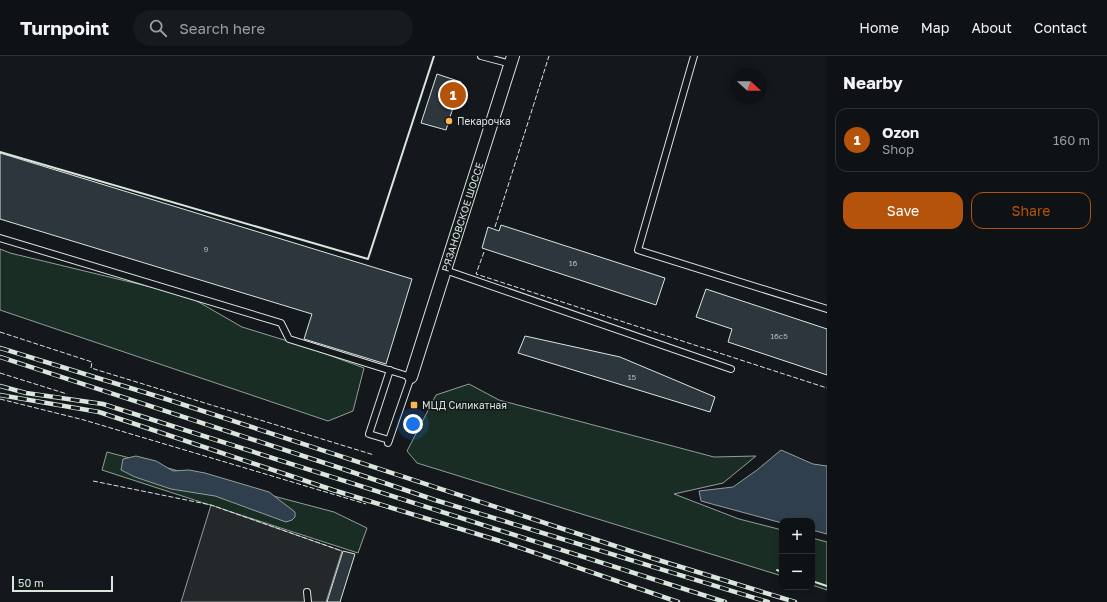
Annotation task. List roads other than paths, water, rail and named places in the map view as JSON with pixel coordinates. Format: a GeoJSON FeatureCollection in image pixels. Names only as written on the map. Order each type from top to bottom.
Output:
{"type":"FeatureCollection","features":[{"type":"Feature","properties":{"kind":"street","name":"РЯЗАНОВСКОЕ ШОССЕ"},"geometry":{"type":"LineString","coordinates":[[411,377],[512,60]]}},
{"type":"Feature","properties":{"kind":"lane"},"geometry":{"type":"LineString","coordinates":[[481,56],[512,60]]}},
{"type":"Feature","properties":{"kind":"lane"},"geometry":{"type":"LineString","coordinates":[[694,56],[638,250],[827,309]]}},
{"type":"Feature","properties":{"kind":"lane"},"geometry":{"type":"LineString","coordinates":[[0,238],[281,323],[289,339],[390,370],[411,377],[389,442],[369,434],[390,370]]}},
{"type":"Feature","properties":{"kind":"lane"},"geometry":{"type":"LineString","coordinates":[[445,270],[730,369]]}},
{"type":"Feature","properties":{"kind":"lane"},"geometry":{"type":"LineString","coordinates":[[307,592],[308,602]]}},
{"type":"Feature","properties":{"kind":"water"},"geometry":{"type":"Polygon","coordinates":[[[781,450],[813,464],[827,466],[827,534],[815,531],[815,518],[779,518],[779,522],[701,501],[699,491],[733,487],[781,450]]]}},
{"type":"Feature","properties":{"kind":"water"},"geometry":{"type":"Polygon","coordinates":[[[136,456],[156,461],[173,471],[189,470],[205,473],[269,492],[295,512],[295,517],[286,522],[215,496],[171,489],[135,477],[121,470],[123,459],[136,456]]]}},
{"type":"Feature","properties":{"kind":"railway"},"geometry":{"type":"LineString","coordinates":[[0,348],[166,399],[655,559],[795,602]]}},
{"type":"Feature","properties":{"kind":"railway"},"geometry":{"type":"LineString","coordinates":[[0,357],[435,500],[768,602]]}},
{"type":"Feature","properties":{"kind":"railway"},"geometry":{"type":"LineString","coordinates":[[0,386],[26,393],[103,404],[725,602]]}},
{"type":"Feature","properties":{"kind":"railway"},"geometry":{"type":"LineString","coordinates":[[0,395],[99,412],[333,490],[500,541],[678,602]]}},
{"type":"Feature","properties":{"kind":"place","name":"Ozon"},"geometry":{"type":"Point","coordinates":[453,95]}},
{"type":"Feature","properties":{"kind":"place","name":"Пекарочка"},"geometry":{"type":"Point","coordinates":[449,121]}},
{"type":"Feature","properties":{"kind":"place","name":"МЦД Силикатная"},"geometry":{"type":"Point","coordinates":[414,405]}}]}
